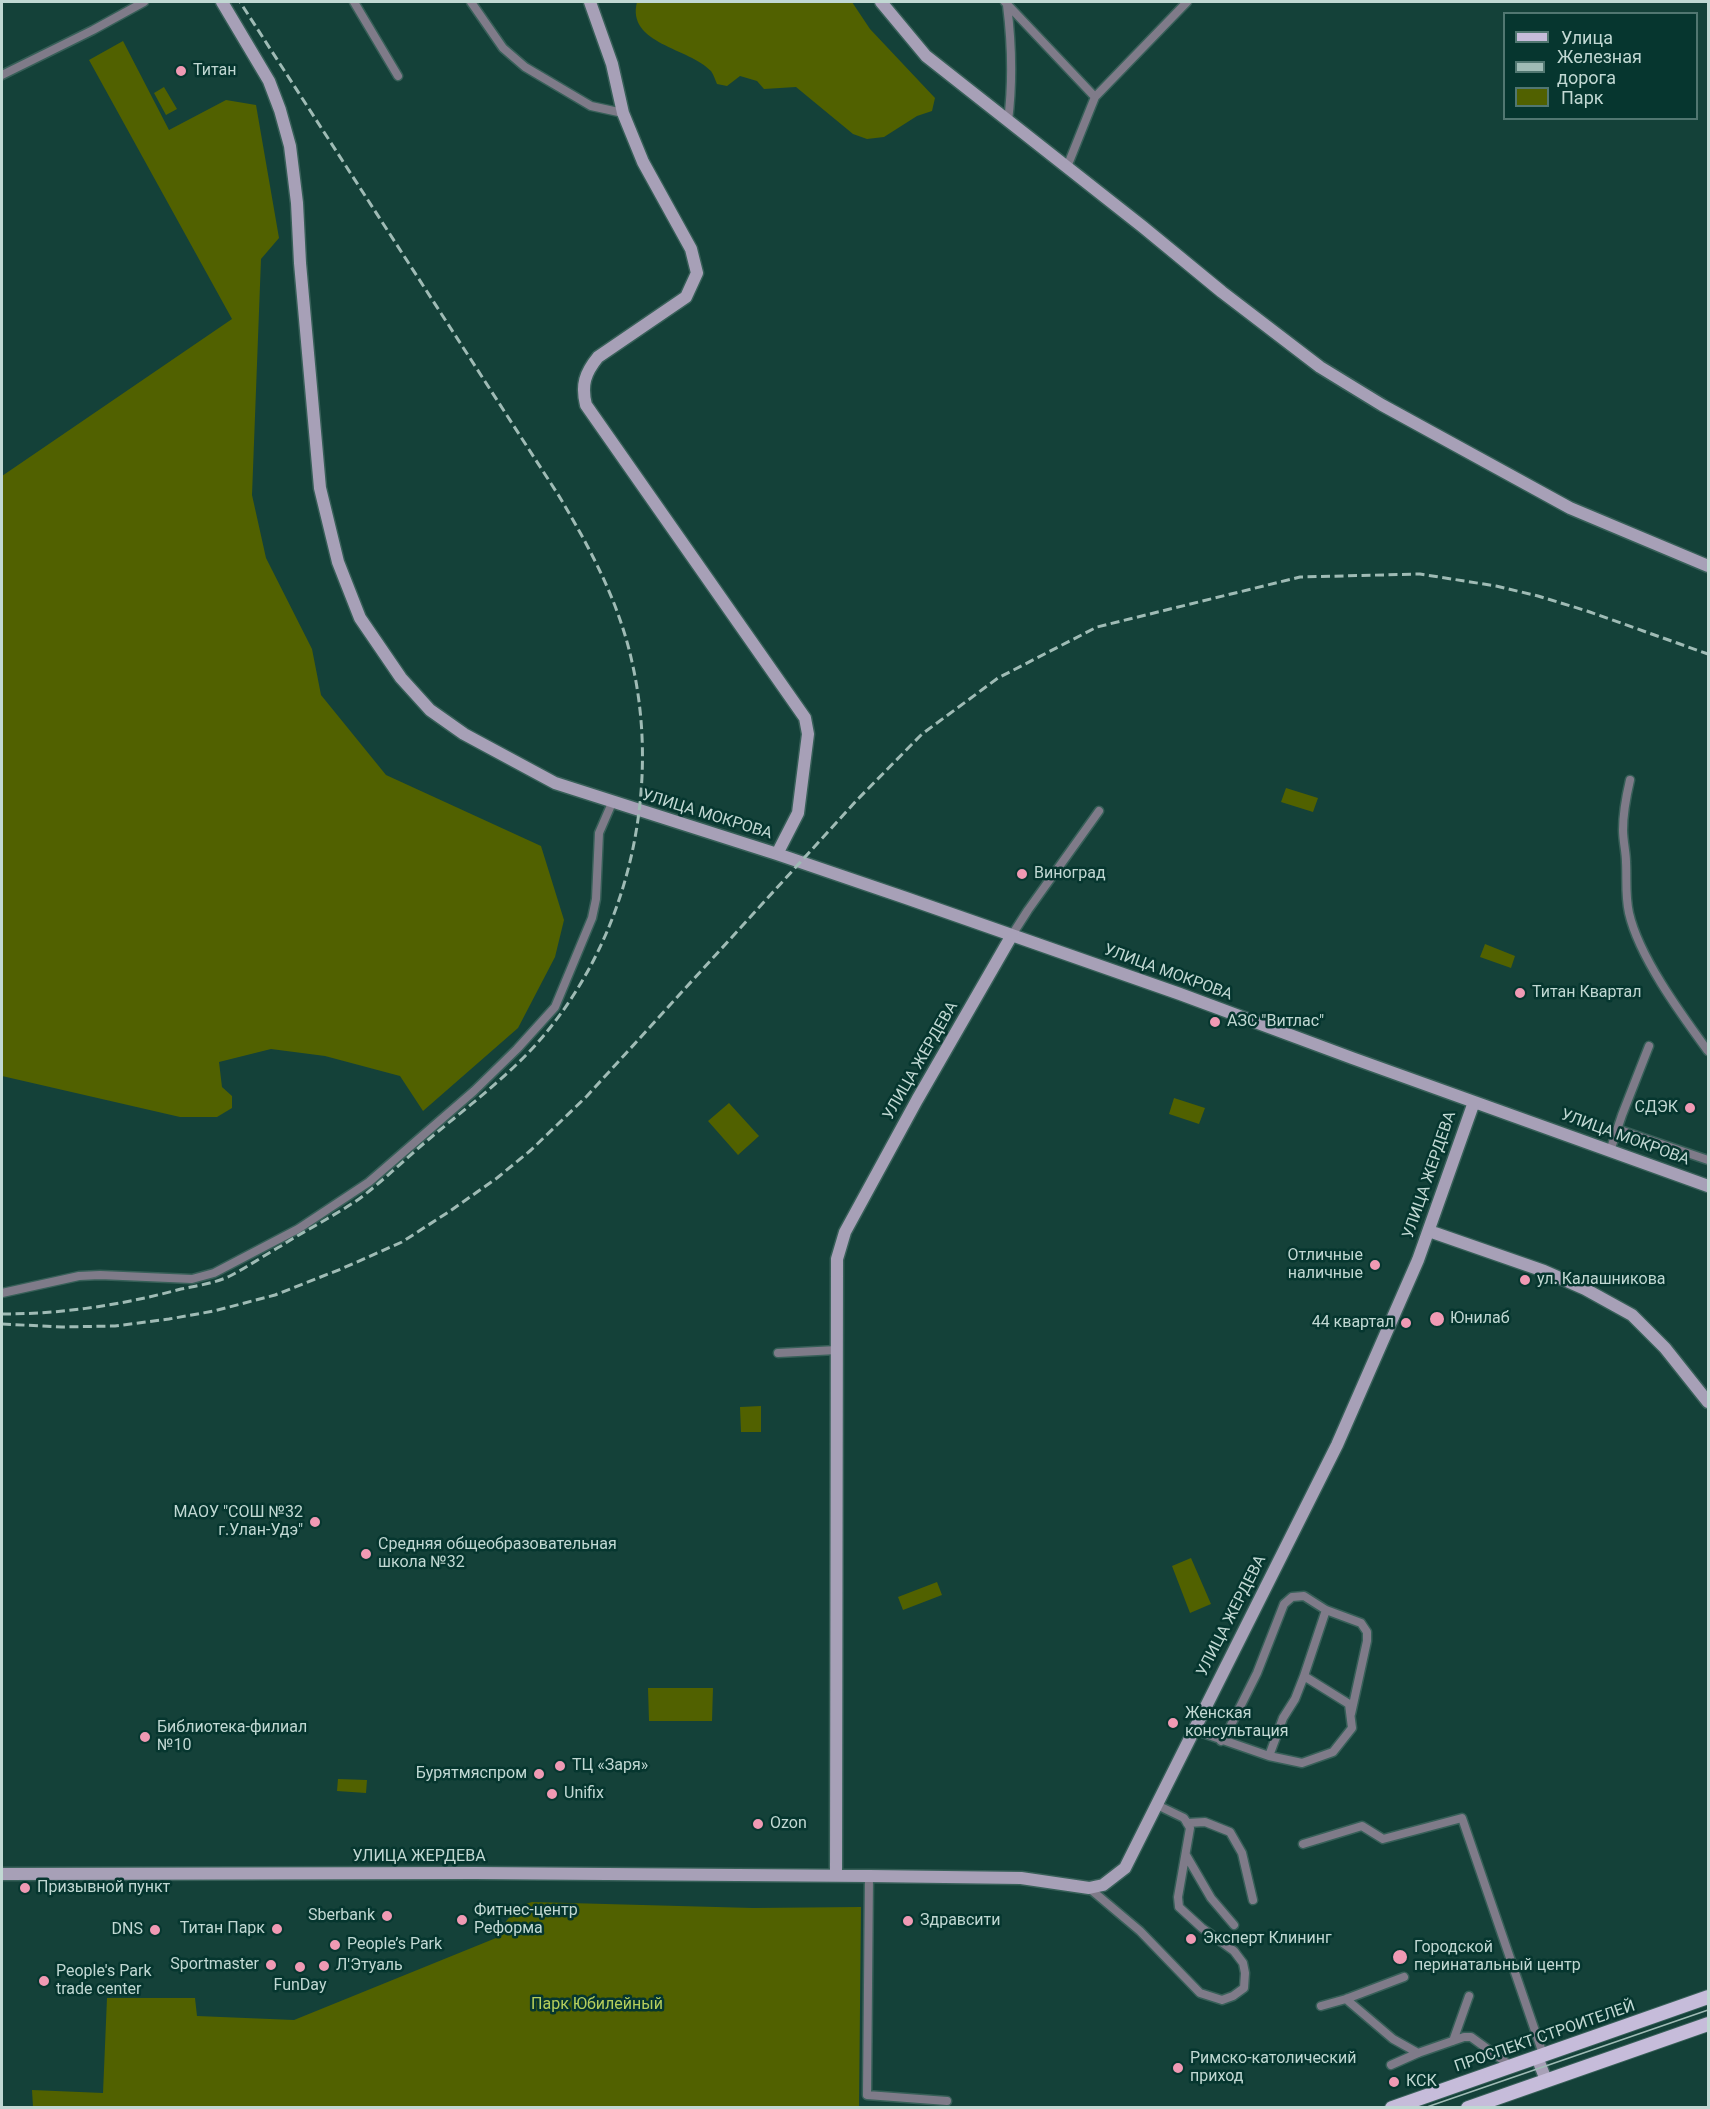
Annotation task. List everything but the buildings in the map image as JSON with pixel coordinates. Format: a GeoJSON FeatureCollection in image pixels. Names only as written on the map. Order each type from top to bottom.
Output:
{"type":"FeatureCollection","features":[{"type":"Feature","properties":{"kind":"main road","name":"УЛИЦА МОКРОВА"},"geometry":{"type":"LineString","coordinates":[[222,2],[269,81],[290,146],[297,203],[300,263],[320,488],[338,562],[360,618],[401,678],[430,710],[464,734],[555,783],[777,854],[1012,935],[1708,1186]]}},
{"type":"Feature","properties":{"kind":"main road"},"geometry":{"type":"LineString","coordinates":[[590,2],[612,64],[623,113],[643,162],[691,249],[697,273],[686,297],[598,357],[588,370],[583,383],[583,394],[586,405],[805,718],[808,734],[798,813],[777,854]]}},
{"type":"Feature","properties":{"kind":"main road"},"geometry":{"type":"LineString","coordinates":[[881,2],[926,56],[1067,166],[1222,292],[1320,367],[1382,405],[1570,508],[1708,566]]}},
{"type":"Feature","properties":{"kind":"main road","name":"УЛИЦА ЖЕРДЕВА"},"geometry":{"type":"LineString","coordinates":[[836,1875],[837,1259],[845,1232],[917,1100],[1012,935]]}},
{"type":"Feature","properties":{"kind":"main road","name":"УЛИЦА ЖЕРДЕВА"},"geometry":{"type":"LineString","coordinates":[[2,1874],[836,1875],[1021,1878],[1089,1888],[1104,1885],[1125,1868],[1337,1445],[1429,1231],[1474,1102]]}},
{"type":"Feature","properties":{"kind":"main road"},"geometry":{"type":"LineString","coordinates":[[1429,1231],[1544,1271],[1585,1289],[1632,1315],[1665,1348],[1708,1402]]}},
{"type":"Feature","properties":{"kind":"main road","name":"ПРОСПЕКТ СТРОИТЕЛЕЙ"},"geometry":{"type":"LineString","coordinates":[[1392,2108],[1708,1997]]}},
{"type":"Feature","properties":{"kind":"main road"},"geometry":{"type":"LineString","coordinates":[[1468,2108],[1708,2024]]}},
{"type":"Feature","properties":{"kind":"main road"},"geometry":{"type":"LineString","coordinates":[[1540,2055],[1546,2080]]}},
{"type":"Feature","properties":{"kind":"street"},"geometry":{"type":"LineString","coordinates":[[2,75],[144,2]]}},
{"type":"Feature","properties":{"kind":"street"},"geometry":{"type":"LineString","coordinates":[[354,2],[398,76]]}},
{"type":"Feature","properties":{"kind":"street"},"geometry":{"type":"LineString","coordinates":[[471,2],[503,48],[525,67],[591,106],[623,113]]}},
{"type":"Feature","properties":{"kind":"street"},"geometry":{"type":"LineString","coordinates":[[1067,166],[1095,97],[1186,2]]}},
{"type":"Feature","properties":{"kind":"street"},"geometry":{"type":"LineString","coordinates":[[1006,3],[1012,44],[1012,86],[1008,121]]}},
{"type":"Feature","properties":{"kind":"street"},"geometry":{"type":"LineString","coordinates":[[1006,3],[1095,97]]}},
{"type":"Feature","properties":{"kind":"street"},"geometry":{"type":"LineString","coordinates":[[1630,780],[1624,807],[1623,832],[1626,862],[1625,886],[1633,929],[1682,1015],[1708,1051]]}},
{"type":"Feature","properties":{"kind":"street"},"geometry":{"type":"LineString","coordinates":[[2,1293],[79,1276],[192,1280],[214,1274],[298,1229],[369,1182],[474,1091],[555,1007],[591,918],[596,899],[599,833],[612,803]]}},
{"type":"Feature","properties":{"kind":"street","name":"УЛИЦА ЖЕРДЕВА"},"geometry":{"type":"LineString","coordinates":[[1012,935],[1099,812]]}},
{"type":"Feature","properties":{"kind":"street"},"geometry":{"type":"LineString","coordinates":[[1610,1151],[1649,1046]]}},
{"type":"Feature","properties":{"kind":"street"},"geometry":{"type":"LineString","coordinates":[[1617,1129],[1708,1160]]}},
{"type":"Feature","properties":{"kind":"street"},"geometry":{"type":"LineString","coordinates":[[778,1353],[837,1350]]}},
{"type":"Feature","properties":{"kind":"street"},"geometry":{"type":"LineString","coordinates":[[1221,1741],[1257,1673],[1284,1604],[1292,1597],[1304,1596],[1326,1610],[1361,1623],[1367,1632],[1366,1650],[1351,1714]]}},
{"type":"Feature","properties":{"kind":"street"},"geometry":{"type":"LineString","coordinates":[[1269,1756],[1283,1718],[1295,1699],[1304,1676],[1326,1610]]}},
{"type":"Feature","properties":{"kind":"street"},"geometry":{"type":"LineString","coordinates":[[1194,1730],[1269,1756],[1302,1763],[1333,1752],[1352,1728],[1348,1704],[1304,1676]]}},
{"type":"Feature","properties":{"kind":"street"},"geometry":{"type":"LineString","coordinates":[[1089,1888],[1140,1931],[1200,1994],[1222,2000],[1244,1988],[1243,1963],[1234,1951],[1202,1928],[1179,1907],[1178,1897],[1190,1828],[1184,1818],[1156,1805]]}},
{"type":"Feature","properties":{"kind":"street"},"geometry":{"type":"LineString","coordinates":[[1303,1844],[1362,1826],[1383,1839],[1462,1818],[1540,2055]]}},
{"type":"Feature","properties":{"kind":"street"},"geometry":{"type":"LineString","coordinates":[[1187,1823],[1204,1822],[1230,1832],[1242,1853],[1253,1900]]}},
{"type":"Feature","properties":{"kind":"street"},"geometry":{"type":"LineString","coordinates":[[1186,1855],[1211,1898],[1234,1925]]}},
{"type":"Feature","properties":{"kind":"street"},"geometry":{"type":"LineString","coordinates":[[869,1876],[867,2095],[947,2101]]}},
{"type":"Feature","properties":{"kind":"street"},"geometry":{"type":"LineString","coordinates":[[1321,2006],[1347,1999],[1404,1977]]}},
{"type":"Feature","properties":{"kind":"street"},"geometry":{"type":"LineString","coordinates":[[1453,2041],[1469,1996]]}},
{"type":"Feature","properties":{"kind":"street"},"geometry":{"type":"LineString","coordinates":[[1347,1999],[1393,2038],[1418,2053]]}},
{"type":"Feature","properties":{"kind":"street"},"geometry":{"type":"LineString","coordinates":[[1391,2065],[1418,2053],[1471,2037],[1511,2066]]}},
{"type":"Feature","properties":{"kind":"green space"},"geometry":{"type":"Polygon","coordinates":[[[637,2],[852,2],[870,29],[935,98],[932,111],[917,116],[884,137],[867,139],[853,134],[796,87],[764,89],[757,81],[740,76],[727,86],[717,84],[711,71],[701,63],[662,44],[641,27],[636,16],[637,2]]]}},
{"type":"Feature","properties":{"kind":"green space"},"geometry":{"type":"Polygon","coordinates":[[[123,41],[169,130],[226,100],[256,105],[279,238],[261,259],[252,495],[266,558],[312,649],[321,695],[386,775],[541,846],[564,920],[555,957],[518,1028],[423,1111],[400,1076],[325,1056],[271,1049],[219,1062],[222,1087],[232,1096],[232,1108],[217,1117],[180,1117],[2,1076],[2,476],[232,319],[89,60],[123,41]]]}},
{"type":"Feature","properties":{"kind":"green space"},"geometry":{"type":"Polygon","coordinates":[[[164,87],[177,109],[166,115],[154,93],[164,87]]]}},
{"type":"Feature","properties":{"kind":"green space"},"geometry":{"type":"Polygon","coordinates":[[[1286,788],[1318,798],[1313,812],[1281,802],[1286,788]]]}},
{"type":"Feature","properties":{"kind":"green space"},"geometry":{"type":"Polygon","coordinates":[[[1485,944],[1515,956],[1511,968],[1480,957],[1485,944]]]}},
{"type":"Feature","properties":{"kind":"green space"},"geometry":{"type":"Polygon","coordinates":[[[1174,1098],[1205,1108],[1199,1124],[1169,1114],[1174,1098]]]}},
{"type":"Feature","properties":{"kind":"green space"},"geometry":{"type":"Polygon","coordinates":[[[729,1103],[759,1136],[738,1155],[708,1121],[729,1103]]]}},
{"type":"Feature","properties":{"kind":"green space"},"geometry":{"type":"Polygon","coordinates":[[[761,1406],[761,1432],[741,1432],[740,1407],[761,1406]]]}},
{"type":"Feature","properties":{"kind":"green space"},"geometry":{"type":"Polygon","coordinates":[[[1191,1558],[1211,1604],[1190,1613],[1172,1566],[1191,1558]]]}},
{"type":"Feature","properties":{"kind":"green space"},"geometry":{"type":"Polygon","coordinates":[[[937,1582],[942,1595],[903,1610],[898,1597],[937,1582]]]}},
{"type":"Feature","properties":{"kind":"green space"},"geometry":{"type":"Polygon","coordinates":[[[648,1688],[713,1688],[712,1721],[649,1721],[648,1688]]]}},
{"type":"Feature","properties":{"kind":"green space"},"geometry":{"type":"Polygon","coordinates":[[[338,1779],[367,1780],[366,1793],[337,1791],[338,1779]]]}},
{"type":"Feature","properties":{"kind":"green space","name":"Парк Юбилейный"},"geometry":{"type":"Polygon","coordinates":[[[532,1902],[753,1908],[861,1907],[859,2107],[33,2107],[32,2090],[103,2093],[107,1998],[195,1998],[197,2016],[294,2020],[496,1938],[515,1911],[532,1902]]]}},
{"type":"Feature","properties":{"kind":"tram line"},"geometry":{"type":"LineString","coordinates":[[1424,2108],[1708,2010]]}},
{"type":"Feature","properties":{"kind":"railway"},"geometry":{"type":"LineString","coordinates":[[2,1314],[92,1308],[217,1281],[241,1270],[359,1199],[504,1076],[545,1034],[574,994],[598,951],[617,905],[631,858],[639,809],[642,760],[640,710],[626,640],[602,576],[559,496],[240,2]]}},
{"type":"Feature","properties":{"kind":"railway"},"geometry":{"type":"LineString","coordinates":[[2,1324],[62,1327],[115,1326],[214,1311],[275,1295],[402,1242],[497,1178],[531,1150],[587,1096],[857,800],[922,734],[998,678],[1097,627],[1300,577],[1420,574],[1496,586],[1538,596],[1708,654]]}},
{"type":"Feature","properties":{"kind":"place","name":"Титан"},"geometry":{"type":"Point","coordinates":[181,71]}},
{"type":"Feature","properties":{"kind":"place","name":"Виноград"},"geometry":{"type":"Point","coordinates":[1022,874]}},
{"type":"Feature","properties":{"kind":"place","name":"Титан Квартал"},"geometry":{"type":"Point","coordinates":[1520,993]}},
{"type":"Feature","properties":{"kind":"place","name":"АЗС \"Витлас\""},"geometry":{"type":"Point","coordinates":[1215,1022]}},
{"type":"Feature","properties":{"kind":"place","name":"СДЭК"},"geometry":{"type":"Point","coordinates":[1690,1108]}},
{"type":"Feature","properties":{"kind":"place","name":"Отличные наличные"},"geometry":{"type":"Point","coordinates":[1375,1265]}},
{"type":"Feature","properties":{"kind":"place","name":"ул. Калашникова"},"geometry":{"type":"Point","coordinates":[1525,1280]}},
{"type":"Feature","properties":{"kind":"place","name":"Юнилаб"},"geometry":{"type":"Point","coordinates":[1437,1319]}},
{"type":"Feature","properties":{"kind":"place","name":"44 квартал"},"geometry":{"type":"Point","coordinates":[1406,1323]}},
{"type":"Feature","properties":{"kind":"place","name":"МАОУ \"СОШ №32 г.Улан-Удэ\""},"geometry":{"type":"Point","coordinates":[315,1522]}},
{"type":"Feature","properties":{"kind":"place","name":"Средняя общеобразовательная школа №32"},"geometry":{"type":"Point","coordinates":[366,1554]}},
{"type":"Feature","properties":{"kind":"place","name":"Женская консультация"},"geometry":{"type":"Point","coordinates":[1173,1723]}},
{"type":"Feature","properties":{"kind":"place","name":"Библиотека-филиал №10"},"geometry":{"type":"Point","coordinates":[145,1737]}},
{"type":"Feature","properties":{"kind":"place","name":"ТЦ «Заря»"},"geometry":{"type":"Point","coordinates":[560,1766]}},
{"type":"Feature","properties":{"kind":"place","name":"Бурятмяспром"},"geometry":{"type":"Point","coordinates":[539,1774]}},
{"type":"Feature","properties":{"kind":"place","name":"Unifix"},"geometry":{"type":"Point","coordinates":[552,1794]}},
{"type":"Feature","properties":{"kind":"place","name":"Ozon"},"geometry":{"type":"Point","coordinates":[758,1824]}},
{"type":"Feature","properties":{"kind":"place","name":"Призывной пункт"},"geometry":{"type":"Point","coordinates":[25,1888]}},
{"type":"Feature","properties":{"kind":"place","name":"Sberbank"},"geometry":{"type":"Point","coordinates":[387,1916]}},
{"type":"Feature","properties":{"kind":"place","name":"Фитнес-центр Реформа"},"geometry":{"type":"Point","coordinates":[462,1920]}},
{"type":"Feature","properties":{"kind":"place","name":"Здравсити"},"geometry":{"type":"Point","coordinates":[908,1921]}},
{"type":"Feature","properties":{"kind":"place","name":"Титан Парк"},"geometry":{"type":"Point","coordinates":[277,1929]}},
{"type":"Feature","properties":{"kind":"place","name":"DNS"},"geometry":{"type":"Point","coordinates":[155,1930]}},
{"type":"Feature","properties":{"kind":"place","name":"Эксперт Клининг"},"geometry":{"type":"Point","coordinates":[1191,1939]}},
{"type":"Feature","properties":{"kind":"place","name":"People’s Park"},"geometry":{"type":"Point","coordinates":[335,1945]}},
{"type":"Feature","properties":{"kind":"place","name":"Городской перинатальный центр"},"geometry":{"type":"Point","coordinates":[1400,1957]}},
{"type":"Feature","properties":{"kind":"place","name":"Sportmaster"},"geometry":{"type":"Point","coordinates":[271,1965]}},
{"type":"Feature","properties":{"kind":"place","name":"Л'Этуаль"},"geometry":{"type":"Point","coordinates":[324,1966]}},
{"type":"Feature","properties":{"kind":"place","name":"FunDay"},"geometry":{"type":"Point","coordinates":[300,1967]}},
{"type":"Feature","properties":{"kind":"place","name":"People's Park trade center"},"geometry":{"type":"Point","coordinates":[44,1981]}},
{"type":"Feature","properties":{"kind":"place","name":"Римско-католический приход"},"geometry":{"type":"Point","coordinates":[1178,2068]}},
{"type":"Feature","properties":{"kind":"place","name":"КСК"},"geometry":{"type":"Point","coordinates":[1394,2082]}}]}
